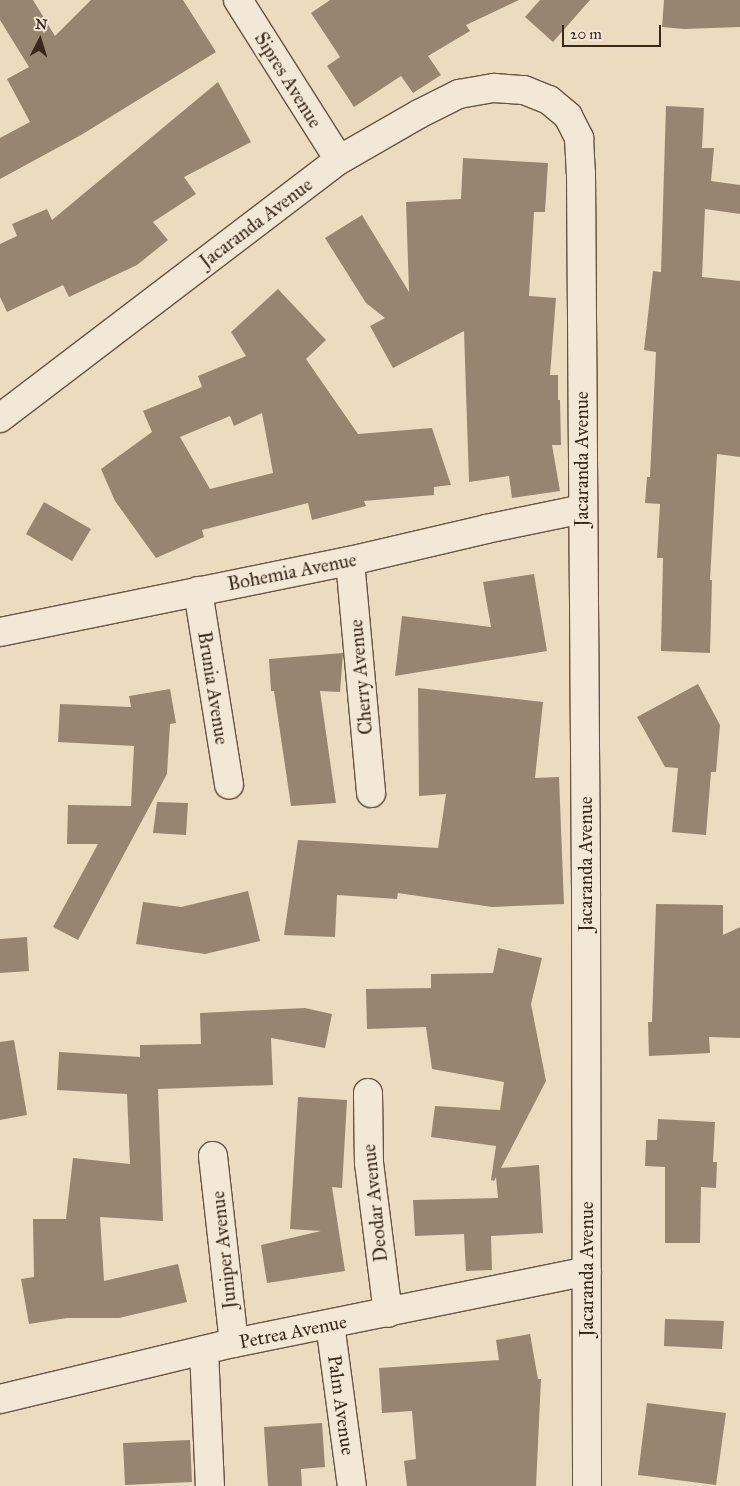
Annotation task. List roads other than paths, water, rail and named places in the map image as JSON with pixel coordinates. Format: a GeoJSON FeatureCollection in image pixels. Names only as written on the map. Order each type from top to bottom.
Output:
{"type":"FeatureCollection","features":[{"type":"Feature","properties":{"kind":"street","name":"Sipres Avenue"},"geometry":{"type":"LineString","coordinates":[[238,0],[339,160]]}},
{"type":"Feature","properties":{"kind":"street","name":"Jacaranda Avenue"},"geometry":{"type":"LineString","coordinates":[[0,418],[339,160],[419,114],[459,94],[494,88],[524,90],[549,100],[568,116],[579,138],[581,173],[588,1271],[587,1486]]}},
{"type":"Feature","properties":{"kind":"street","name":"Bohemia Avenue"},"geometry":{"type":"LineString","coordinates":[[0,632],[350,561],[486,529],[583,509]]}},
{"type":"Feature","properties":{"kind":"street","name":"Cherry Avenue"},"geometry":{"type":"LineString","coordinates":[[350,561],[371,793]]}},
{"type":"Feature","properties":{"kind":"street","name":"Brunia Avenue"},"geometry":{"type":"LineString","coordinates":[[198,591],[229,785]]}},
{"type":"Feature","properties":{"kind":"street","name":"Deodar Avenue"},"geometry":{"type":"LineString","coordinates":[[368,1093],[369,1164],[388,1313]]}},
{"type":"Feature","properties":{"kind":"street","name":"Juniper Avenue"},"geometry":{"type":"LineString","coordinates":[[213,1156],[234,1344]]}},
{"type":"Feature","properties":{"kind":"street","name":"Petrea Avenue"},"geometry":{"type":"LineString","coordinates":[[1,1392],[588,1271]]}},
{"type":"Feature","properties":{"kind":"street","name":"Palm Avenue"},"geometry":{"type":"LineString","coordinates":[[330,1324],[352,1486]]}},
{"type":"Feature","properties":{"kind":"street"},"geometry":{"type":"LineString","coordinates":[[204,1350],[210,1486]]}}]}
